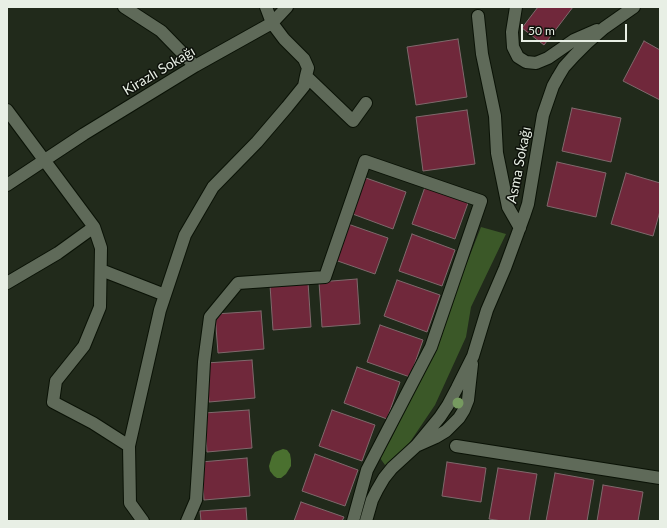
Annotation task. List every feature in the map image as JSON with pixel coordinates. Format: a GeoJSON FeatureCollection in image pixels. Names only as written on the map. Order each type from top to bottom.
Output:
{"type":"FeatureCollection","features":[{"type":"Feature","properties":{"kind":"street"},"geometry":{"type":"LineString","coordinates":[[124,7],[161,31],[195,66]]}},
{"type":"Feature","properties":{"kind":"street"},"geometry":{"type":"LineString","coordinates":[[141,520],[130,503],[129,446],[160,310],[185,235],[213,187],[256,142],[304,86],[308,68],[304,59],[272,23],[266,7]]}},
{"type":"Feature","properties":{"kind":"street","name":"Kirazlı Sokağı"},"geometry":{"type":"LineString","coordinates":[[7,185],[46,161],[84,134],[195,66],[272,23],[287,7]]}},
{"type":"Feature","properties":{"kind":"street"},"geometry":{"type":"LineString","coordinates":[[516,7],[512,32],[513,47],[518,57],[526,62],[536,63],[548,58],[574,40],[612,22]]}},
{"type":"Feature","properties":{"kind":"street","name":"Asma Sokağı"},"geometry":{"type":"LineString","coordinates":[[366,521],[372,500],[384,478],[392,468],[416,446],[446,431],[456,422],[464,410],[470,390],[473,356],[487,310],[528,204],[544,115],[553,86],[564,67],[587,43],[612,22],[634,7]]}},
{"type":"Feature","properties":{"kind":"street"},"geometry":{"type":"LineString","coordinates":[[478,16],[482,54],[495,116],[497,153],[508,207],[520,228]]}},
{"type":"Feature","properties":{"kind":"street"},"geometry":{"type":"LineString","coordinates":[[306,76],[353,121],[366,103]]}},
{"type":"Feature","properties":{"kind":"street"},"geometry":{"type":"LineString","coordinates":[[7,110],[94,227],[101,248],[100,307],[84,346],[56,381],[53,402],[93,423],[129,446]]}},
{"type":"Feature","properties":{"kind":"street"},"geometry":{"type":"LineString","coordinates":[[187,521],[196,500],[204,362],[210,317],[238,283],[325,277],[365,161],[481,201],[431,347],[367,470],[353,521]]}},
{"type":"Feature","properties":{"kind":"street"},"geometry":{"type":"LineString","coordinates":[[7,283],[58,253],[94,227]]}},
{"type":"Feature","properties":{"kind":"street"},"geometry":{"type":"LineString","coordinates":[[101,270],[165,295]]}},
{"type":"Feature","properties":{"kind":"street"},"geometry":{"type":"LineString","coordinates":[[456,446],[660,478]]}},
{"type":"Feature","properties":{"kind":"shaded area"},"geometry":{"type":"Polygon","coordinates":[[[481,227],[506,234],[471,307],[466,337],[435,405],[408,445],[385,465],[380,458],[391,439],[426,367],[481,227]]]}},
{"type":"Feature","properties":{"kind":"shaded area"},"geometry":{"type":"Polygon","coordinates":[[[283,449],[287,450],[290,454],[291,466],[286,474],[281,478],[277,478],[270,471],[269,466],[275,452],[283,449]]]}},
{"type":"Feature","properties":{"kind":"building"},"geometry":{"type":"Polygon","coordinates":[[[538,7],[573,7],[544,45],[522,28],[538,7]]]}},
{"type":"Feature","properties":{"kind":"building"},"geometry":{"type":"Polygon","coordinates":[[[458,39],[467,97],[416,105],[407,47],[458,39]]]}},
{"type":"Feature","properties":{"kind":"building"},"geometry":{"type":"Polygon","coordinates":[[[644,41],[660,50],[660,100],[623,81],[644,41]]]}},
{"type":"Feature","properties":{"kind":"building"},"geometry":{"type":"Polygon","coordinates":[[[572,108],[621,118],[611,162],[562,151],[572,108]]]}},
{"type":"Feature","properties":{"kind":"building"},"geometry":{"type":"Polygon","coordinates":[[[467,110],[475,164],[423,171],[416,117],[467,110]]]}},
{"type":"Feature","properties":{"kind":"building"},"geometry":{"type":"Polygon","coordinates":[[[557,162],[606,173],[596,217],[547,206],[557,162]]]}},
{"type":"Feature","properties":{"kind":"building"},"geometry":{"type":"Polygon","coordinates":[[[626,173],[660,183],[660,211],[653,236],[611,224],[626,173]]]}},
{"type":"Feature","properties":{"kind":"building"},"geometry":{"type":"Polygon","coordinates":[[[363,177],[406,192],[393,229],[350,213],[363,177]]]}},
{"type":"Feature","properties":{"kind":"building"},"geometry":{"type":"Polygon","coordinates":[[[425,187],[468,203],[455,239],[412,224],[425,187]]]}},
{"type":"Feature","properties":{"kind":"building"},"geometry":{"type":"Polygon","coordinates":[[[345,223],[388,238],[375,274],[332,259],[345,223]]]}},
{"type":"Feature","properties":{"kind":"building"},"geometry":{"type":"Polygon","coordinates":[[[412,234],[455,250],[442,286],[399,271],[412,234]]]}},
{"type":"Feature","properties":{"kind":"building"},"geometry":{"type":"Polygon","coordinates":[[[357,279],[360,324],[322,327],[319,282],[357,279]]]}},
{"type":"Feature","properties":{"kind":"building"},"geometry":{"type":"Polygon","coordinates":[[[397,280],[440,295],[427,332],[384,316],[397,280]]]}},
{"type":"Feature","properties":{"kind":"building"},"geometry":{"type":"Polygon","coordinates":[[[308,282],[311,327],[273,330],[270,285],[308,282]]]}},
{"type":"Feature","properties":{"kind":"building"},"geometry":{"type":"Polygon","coordinates":[[[261,311],[264,349],[218,353],[215,314],[261,311]]]}},
{"type":"Feature","properties":{"kind":"building"},"geometry":{"type":"Polygon","coordinates":[[[380,325],[423,340],[410,377],[367,362],[380,325]]]}},
{"type":"Feature","properties":{"kind":"building"},"geometry":{"type":"Polygon","coordinates":[[[252,360],[255,398],[209,402],[206,363],[252,360]]]}},
{"type":"Feature","properties":{"kind":"building"},"geometry":{"type":"Polygon","coordinates":[[[357,367],[400,382],[387,419],[344,403],[357,367]]]}},
{"type":"Feature","properties":{"kind":"building"},"geometry":{"type":"Polygon","coordinates":[[[249,410],[252,448],[207,452],[204,413],[249,410]]]}},
{"type":"Feature","properties":{"kind":"building"},"geometry":{"type":"Polygon","coordinates":[[[332,410],[375,425],[362,461],[319,446],[332,410]]]}},
{"type":"Feature","properties":{"kind":"building"},"geometry":{"type":"Polygon","coordinates":[[[315,454],[358,470],[345,506],[302,491],[315,454]]]}},
{"type":"Feature","properties":{"kind":"building"},"geometry":{"type":"Polygon","coordinates":[[[247,458],[250,496],[204,500],[201,462],[247,458]]]}},
{"type":"Feature","properties":{"kind":"building"},"geometry":{"type":"Polygon","coordinates":[[[447,462],[486,468],[481,502],[442,496],[447,462]]]}},
{"type":"Feature","properties":{"kind":"building"},"geometry":{"type":"Polygon","coordinates":[[[498,468],[537,474],[529,521],[502,521],[489,519],[498,468]]]}},
{"type":"Feature","properties":{"kind":"building"},"geometry":{"type":"Polygon","coordinates":[[[555,473],[594,480],[587,521],[546,521],[555,473]]]}},
{"type":"Feature","properties":{"kind":"building"},"geometry":{"type":"Polygon","coordinates":[[[603,485],[643,492],[638,521],[597,521],[603,485]]]}},
{"type":"Feature","properties":{"kind":"building"},"geometry":{"type":"Polygon","coordinates":[[[301,502],[344,517],[342,521],[294,521],[301,502]]]}},
{"type":"Feature","properties":{"kind":"building"},"geometry":{"type":"Polygon","coordinates":[[[246,508],[247,521],[201,521],[200,511],[246,508]]]}}]}
